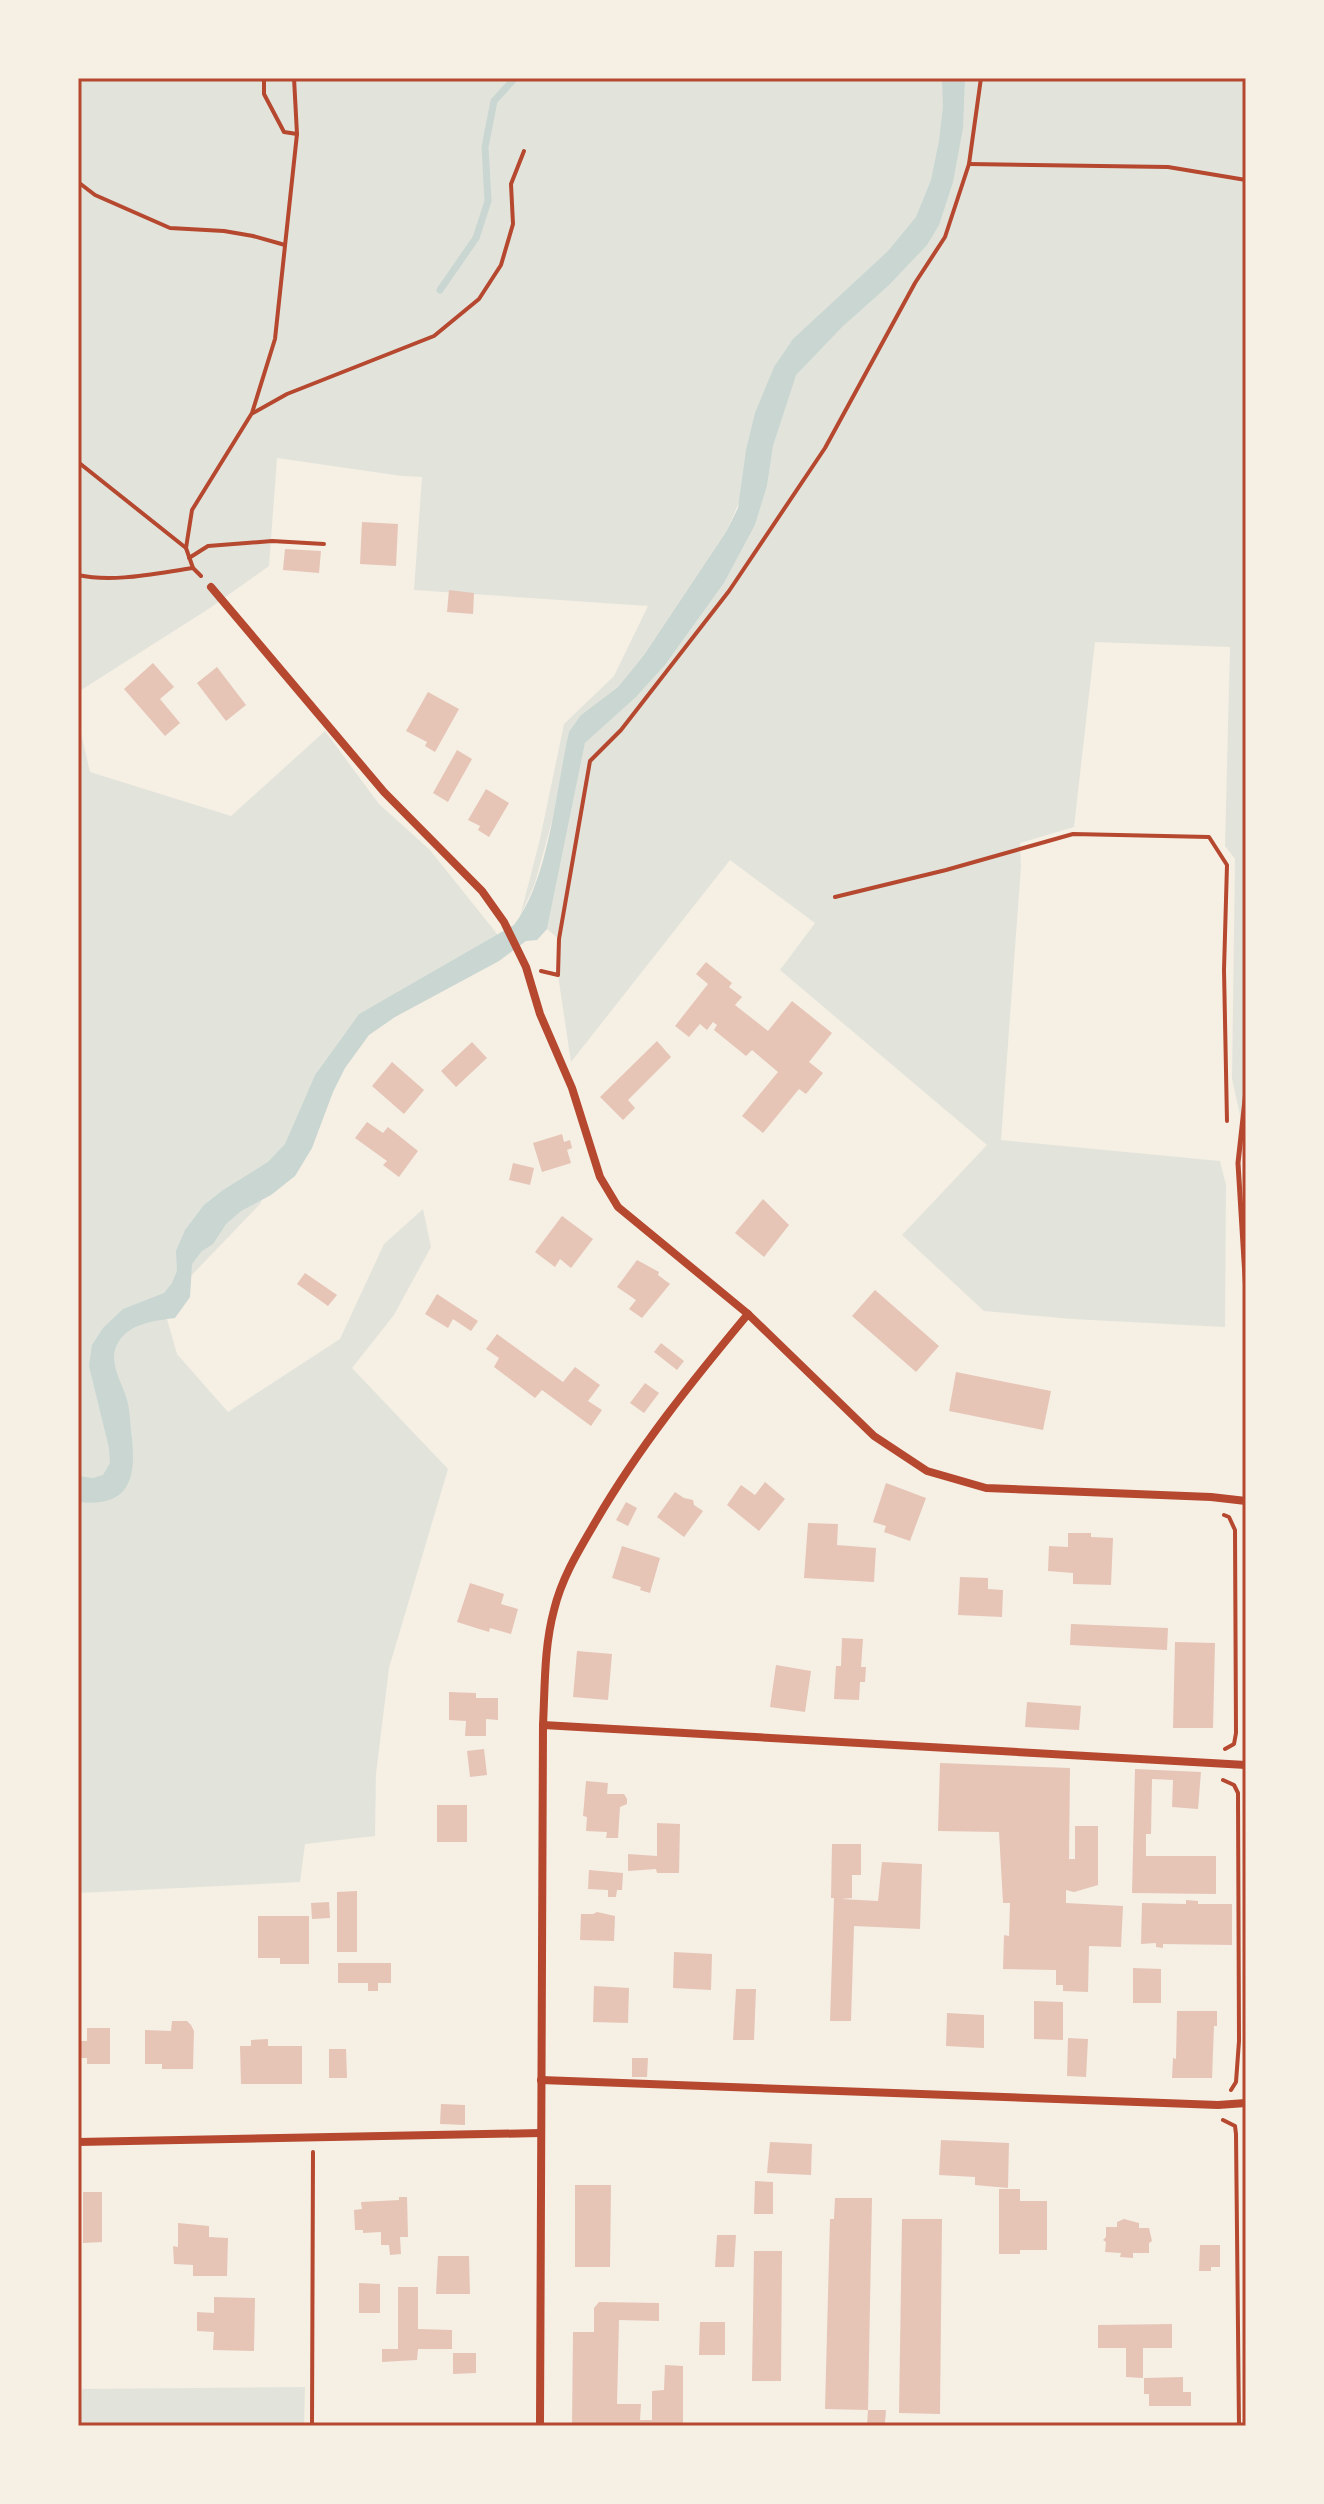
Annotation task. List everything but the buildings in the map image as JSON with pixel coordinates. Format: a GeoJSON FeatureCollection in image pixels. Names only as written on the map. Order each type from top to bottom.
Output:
{"type":"FeatureCollection","features":[{"type":"Feature","properties":{"kind":"street"},"geometry":{"type":"LineString","coordinates":[[211,587],[384,792],[482,891],[504,922],[526,967],[540,1014],[572,1088],[600,1177],[618,1207],[748,1314],[874,1436],[927,1471],[986,1488],[1246,1501]]}},
{"type":"Feature","properties":{"kind":"street"},"geometry":{"type":"LineString","coordinates":[[540,2426],[543,1725],[547,1643],[555,1607],[571,1564],[622,1476],[692,1380],[748,1314]]}},
{"type":"Feature","properties":{"kind":"street"},"geometry":{"type":"LineString","coordinates":[[543,1725],[1246,1765]]}},
{"type":"Feature","properties":{"kind":"street"},"geometry":{"type":"LineString","coordinates":[[541,2080],[1218,2105],[1246,2103]]}},
{"type":"Feature","properties":{"kind":"street"},"geometry":{"type":"LineString","coordinates":[[78,2142],[541,2133]]}},
{"type":"Feature","properties":{"kind":"lane"},"geometry":{"type":"LineString","coordinates":[[1246,1091],[1242,1104],[1238,1163],[1246,1293]]}},
{"type":"Feature","properties":{"kind":"path"},"geometry":{"type":"LineString","coordinates":[[264,78],[264,94],[284,132],[297,134]]}},
{"type":"Feature","properties":{"kind":"path"},"geometry":{"type":"LineString","coordinates":[[78,575],[89,578],[145,575],[193,568],[186,548],[192,510],[252,413],[275,339],[297,134],[294,78]]}},
{"type":"Feature","properties":{"kind":"path"},"geometry":{"type":"LineString","coordinates":[[526,967],[558,975],[559,939],[590,761],[621,730],[729,591],[825,448],[915,283],[945,237],[969,164],[981,78]]}},
{"type":"Feature","properties":{"kind":"path"},"geometry":{"type":"LineString","coordinates":[[252,413],[287,394],[434,336],[479,299],[501,265],[513,224],[511,184],[524,151]]}},
{"type":"Feature","properties":{"kind":"path"},"geometry":{"type":"LineString","coordinates":[[969,164],[1168,167],[1246,180]]}},
{"type":"Feature","properties":{"kind":"path"},"geometry":{"type":"LineString","coordinates":[[78,182],[95,195],[170,228],[224,231],[285,245]]}},
{"type":"Feature","properties":{"kind":"path"},"geometry":{"type":"LineString","coordinates":[[78,462],[186,548]]}},
{"type":"Feature","properties":{"kind":"path"},"geometry":{"type":"LineString","coordinates":[[189,558],[208,546],[272,541],[324,544]]}},
{"type":"Feature","properties":{"kind":"path"},"geometry":{"type":"LineString","coordinates":[[835,897],[1073,834],[1209,837],[1227,865],[1224,970],[1227,1125]]}},
{"type":"Feature","properties":{"kind":"path"},"geometry":{"type":"LineString","coordinates":[[1218,1498],[1218,1512],[1229,1517],[1235,1530],[1236,1733],[1234,1744],[1221,1750],[1220,1764],[1221,1779],[1234,1785],[1238,1793],[1241,2041],[1236,2082],[1231,2090],[1218,2094],[1218,2105],[1220,2119],[1235,2126],[1236,2134],[1239,2426]]}},
{"type":"Feature","properties":{"kind":"path"},"geometry":{"type":"LineString","coordinates":[[312,2426],[313,2137]]}},
{"type":"Feature","properties":{"kind":"shaded area"},"geometry":{"type":"Polygon","coordinates":[[[78,78],[1246,78],[1246,1142],[1232,1079],[1235,859],[1225,846],[1230,647],[1095,642],[1074,827],[1020,843],[1021,866],[1001,1140],[1220,1161],[1226,1185],[1225,1327],[984,1311],[902,1235],[987,1145],[780,970],[815,923],[730,860],[571,1062],[558,975],[559,939],[547,929],[585,743],[636,697],[665,665],[724,583],[755,525],[767,486],[773,446],[795,375],[726,532],[644,655],[618,687],[581,715],[535,883],[520,917],[564,724],[614,676],[648,606],[414,590],[422,477],[277,458],[269,566],[210,608],[78,692],[78,78]]]}},
{"type":"Feature","properties":{"kind":"shaded area"},"geometry":{"type":"Polygon","coordinates":[[[942,78],[965,78],[963,128],[953,182],[939,225],[927,245],[888,286],[842,327],[796,375],[773,446],[767,486],[755,525],[724,583],[665,665],[636,697],[585,743],[547,929],[537,940],[526,941],[499,961],[395,1017],[369,1035],[345,1068],[312,1148],[295,1176],[271,1195],[241,1211],[226,1224],[213,1244],[202,1251],[192,1264],[190,1297],[175,1318],[136,1327],[119,1341],[114,1363],[129,1408],[133,1447],[131,1475],[127,1486],[110,1500],[78,1502],[78,1476],[93,1478],[103,1475],[110,1463],[89,1366],[92,1345],[103,1328],[123,1309],[164,1293],[177,1271],[176,1251],[185,1230],[204,1205],[268,1162],[285,1144],[315,1075],[359,1014],[514,925],[526,906],[536,884],[550,833],[569,732],[581,715],[618,687],[644,655],[726,532],[738,508],[755,413],[774,367],[793,339],[888,251],[916,217],[931,180],[939,141],[942,78]]]}},
{"type":"Feature","properties":{"kind":"shaded area"},"geometry":{"type":"Polygon","coordinates":[[[78,720],[90,772],[231,816],[325,731],[379,804],[430,850],[498,935],[359,1014],[315,1075],[260,1204],[163,1305],[177,1354],[228,1412],[340,1339],[384,1244],[423,1209],[431,1247],[394,1315],[352,1368],[448,1469],[389,1668],[376,1774],[375,1836],[305,1844],[300,1882],[78,1893],[78,720]]]}},
{"type":"Feature","properties":{"kind":"shaded area"},"geometry":{"type":"Polygon","coordinates":[[[305,2387],[304,2426],[80,2426],[82,2389],[305,2387]]]}},
{"type":"Feature","properties":{"kind":"waterway"},"geometry":{"type":"LineString","coordinates":[[440,290],[476,238],[488,201],[485,147],[494,101],[515,78]]}}]}
